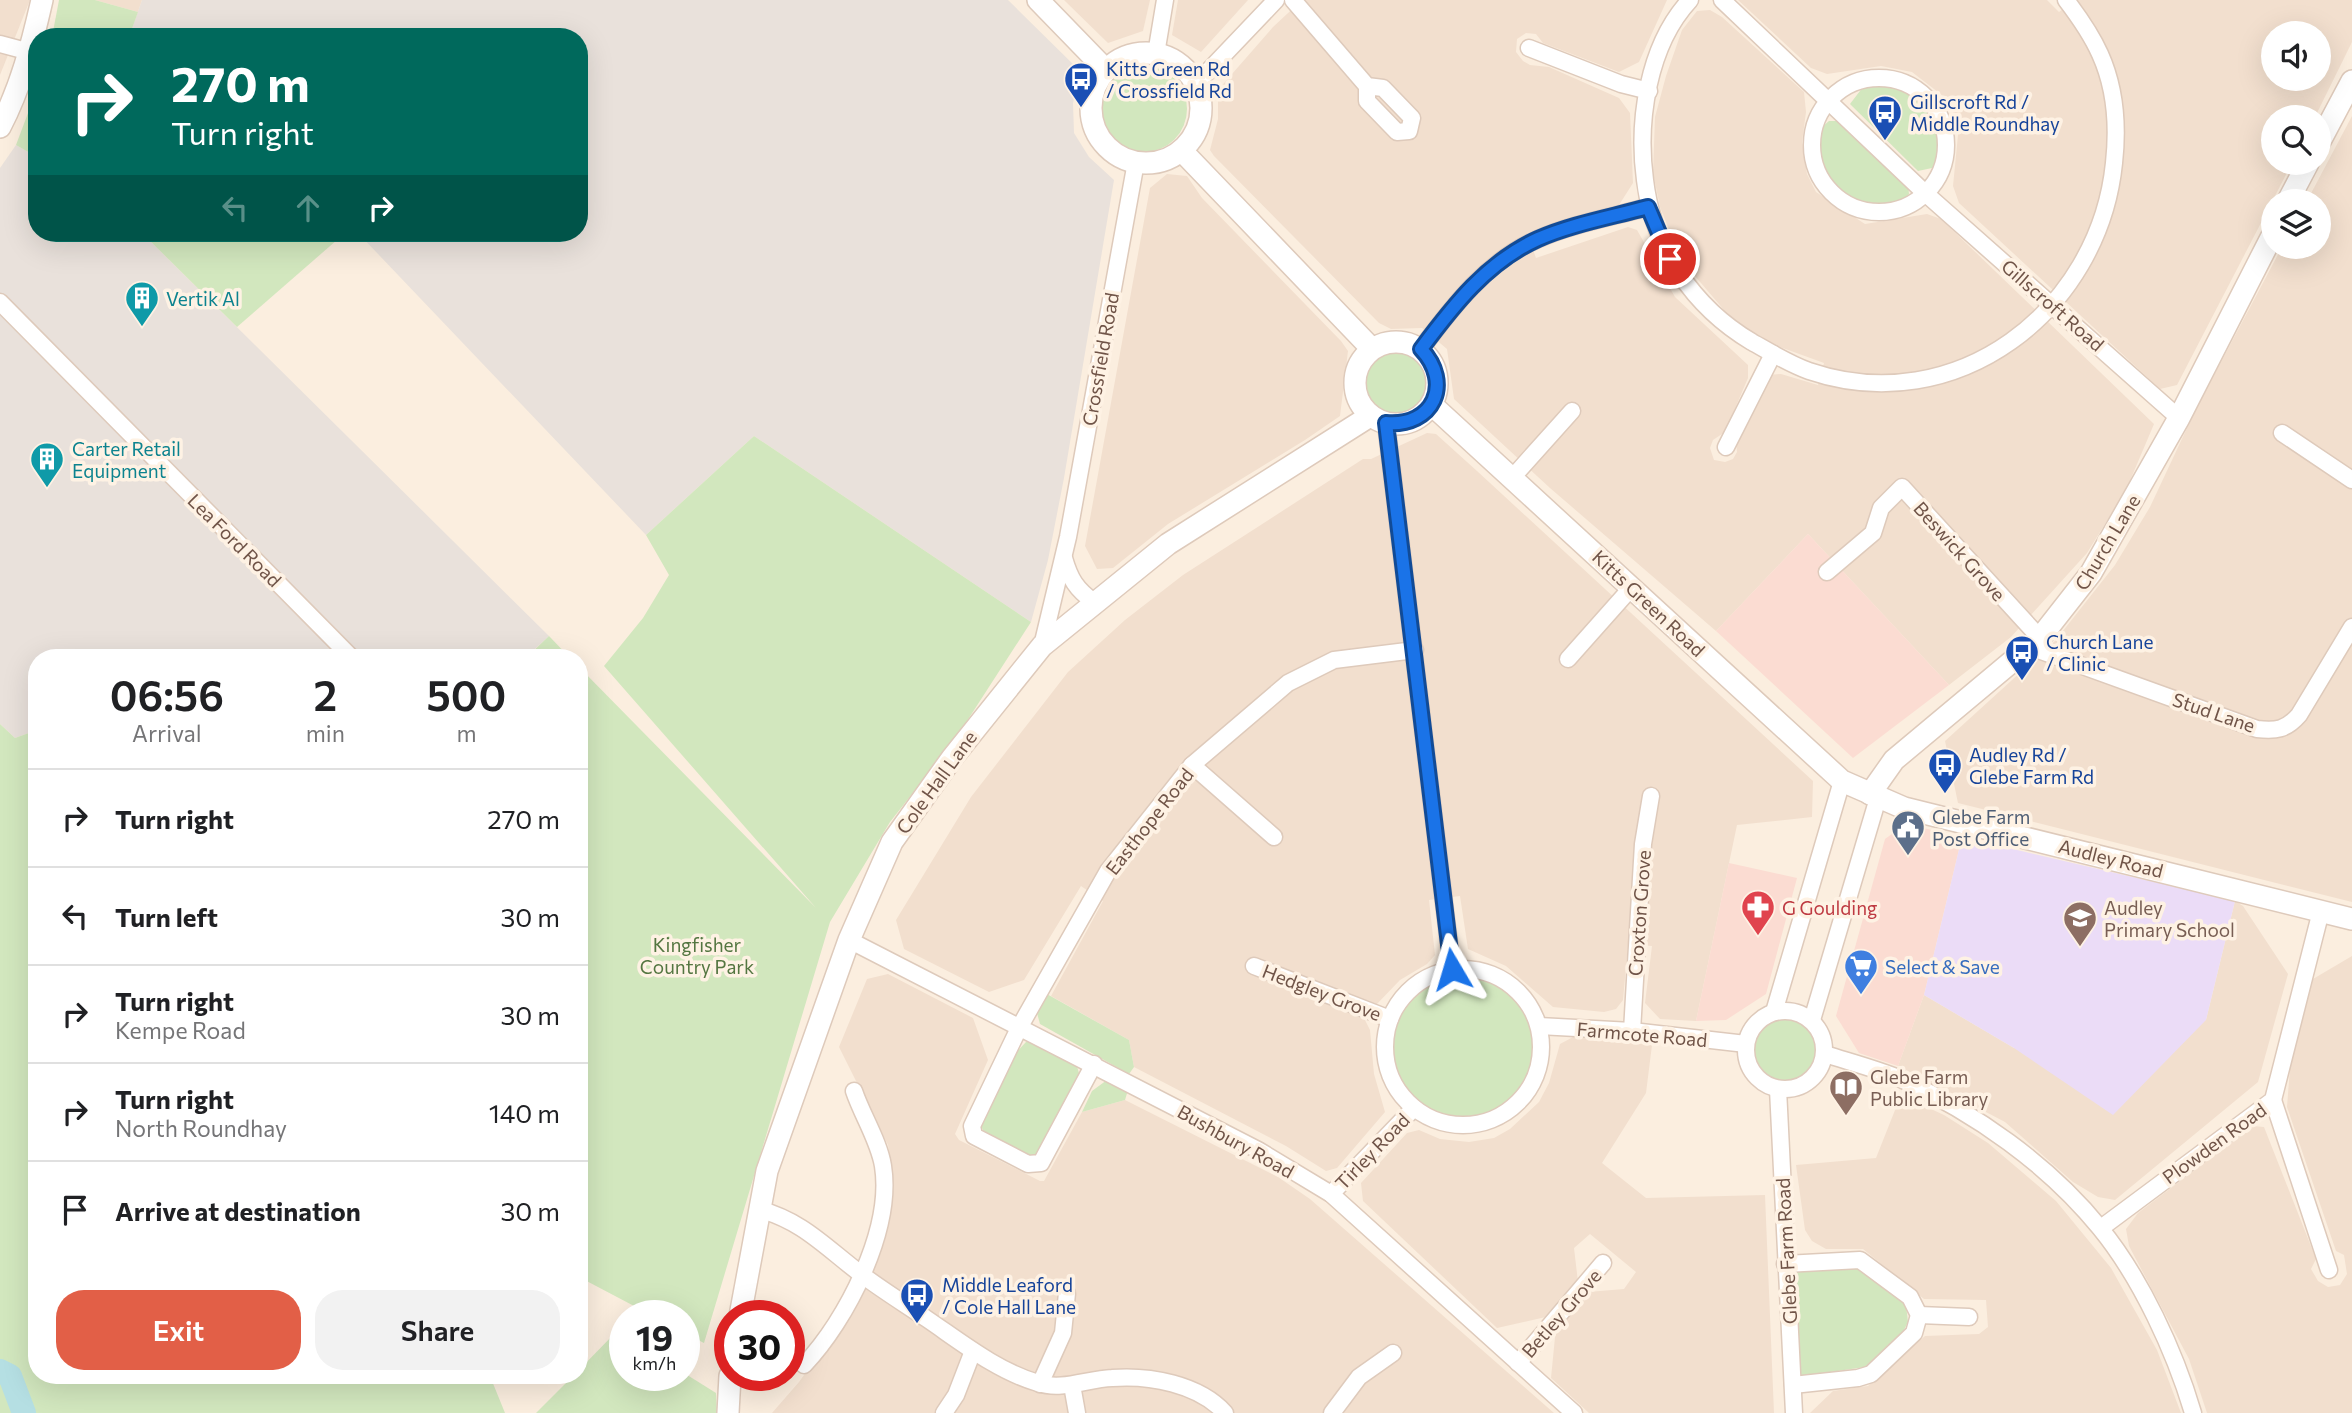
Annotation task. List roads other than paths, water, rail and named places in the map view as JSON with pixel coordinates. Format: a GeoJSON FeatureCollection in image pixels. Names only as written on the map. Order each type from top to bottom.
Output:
{"type":"FeatureCollection","features":[{"type":"Feature","properties":{"kind":"street"},"geometry":{"type":"LineString","coordinates":[[36,28],[42,0]]}},
{"type":"Feature","properties":{"kind":"street"},"geometry":{"type":"LineString","coordinates":[[1038,0],[1106,70]]}},
{"type":"Feature","properties":{"kind":"street"},"geometry":{"type":"LineString","coordinates":[[1156,54],[1165,0]]}},
{"type":"Feature","properties":{"kind":"street"},"geometry":{"type":"LineString","coordinates":[[1195,85],[1276,0]]}},
{"type":"Feature","properties":{"kind":"street"},"geometry":{"type":"LineString","coordinates":[[1293,0],[1367,86]]}},
{"type":"Feature","properties":{"kind":"street"},"geometry":{"type":"LineString","coordinates":[[1690,0],[1678,13],[1660,53],[1649,91],[1641,131],[1648,207],[1678,275],[1734,331],[1808,371],[1847,380],[1912,380],[1989,357],[2027,330],[2054,305],[2082,267],[2097,238],[2112,180],[2116,144],[2115,114],[2101,55],[2066,0]]}},
{"type":"Feature","properties":{"kind":"street","name":"Gillscroft Road"},"geometry":{"type":"LineString","coordinates":[[1722,0],[1925,193],[2179,418]]}},
{"type":"Feature","properties":{"kind":"street"},"geometry":{"type":"LineString","coordinates":[[0,44],[28,51]]}},
{"type":"Feature","properties":{"kind":"street"},"geometry":{"type":"LineString","coordinates":[[1529,48],[1621,84],[1649,91]]}},
{"type":"Feature","properties":{"kind":"street"},"geometry":{"type":"LineString","coordinates":[[1134,54],[1156,54],[1178,64],[1195,85],[1201,104],[1199,123],[1182,151],[1154,162],[1136,162],[1108,148],[1094,127],[1094,92],[1106,70],[1116,61],[1134,54]]}},
{"type":"Feature","properties":{"kind":"street"},"geometry":{"type":"LineString","coordinates":[[0,127],[11,106],[28,58]]}},
{"type":"Feature","properties":{"kind":"street"},"geometry":{"type":"LineString","coordinates":[[1869,76],[1904,81],[1933,100],[1944,123],[1946,149],[1944,164],[1925,193],[1908,206],[1889,212],[1867,213],[1829,192],[1811,160],[1810,143],[1816,122],[1830,102],[1850,84],[1869,76]]}},
{"type":"Feature","properties":{"kind":"street"},"geometry":{"type":"LineString","coordinates":[[2331,120],[2352,81]]}},
{"type":"Feature","properties":{"kind":"street"},"geometry":{"type":"LineString","coordinates":[[1182,151],[1372,348]]}},
{"type":"Feature","properties":{"kind":"street","name":"Crossfield Road"},"geometry":{"type":"LineString","coordinates":[[1042,646],[1063,555],[1136,162]]}},
{"type":"Feature","properties":{"kind":"street"},"geometry":{"type":"LineString","coordinates":[[1421,349],[1461,295],[1538,239],[1648,207]]}},
{"type":"Feature","properties":{"kind":"street","name":"Church Lane"},"geometry":{"type":"LineString","coordinates":[[1874,796],[1894,760],[2035,643],[2091,573],[2179,418],[2261,257]]}},
{"type":"Feature","properties":{"kind":"street","name":"Lea Ford Road"},"geometry":{"type":"LineString","coordinates":[[0,302],[343,649]]}},
{"type":"Feature","properties":{"kind":"street"},"geometry":{"type":"LineString","coordinates":[[1378,419],[1412,421],[1432,405],[1437,389],[1437,374],[1430,359],[1421,349],[1394,341],[1372,348],[1362,359],[1354,378],[1356,394],[1378,419],[1415,650],[1452,969]]}},
{"type":"Feature","properties":{"kind":"street"},"geometry":{"type":"LineString","coordinates":[[1726,447],[1773,354]]}},
{"type":"Feature","properties":{"kind":"street","name":"Kitts Green Road"},"geometry":{"type":"LineString","coordinates":[[1432,405],[1842,781],[1874,796]]}},
{"type":"Feature","properties":{"kind":"street"},"geometry":{"type":"LineString","coordinates":[[1512,478],[1572,411]]}},
{"type":"Feature","properties":{"kind":"street","name":"Cole Hall Lane"},"geometry":{"type":"LineString","coordinates":[[743,1300],[767,1171],[849,940],[892,842],[952,758],[1042,646],[1094,602],[1168,544],[1378,419]]}},
{"type":"Feature","properties":{"kind":"street"},"geometry":{"type":"LineString","coordinates":[[2282,433],[2352,480]]}},
{"type":"Feature","properties":{"kind":"street","name":"Beswick Grove"},"geometry":{"type":"LineString","coordinates":[[1827,572],[1873,533],[1881,508],[1902,487],[2035,643]]}},
{"type":"Feature","properties":{"kind":"street"},"geometry":{"type":"LineString","coordinates":[[1063,555],[1069,577],[1078,590],[1094,602]]}},
{"type":"Feature","properties":{"kind":"street"},"geometry":{"type":"LineString","coordinates":[[1568,659],[1632,587]]}},
{"type":"Feature","properties":{"kind":"street","name":"Stud Lane"},"geometry":{"type":"LineString","coordinates":[[2035,643],[2257,729],[2274,730],[2289,726],[2299,715],[2352,627]]}},
{"type":"Feature","properties":{"kind":"street","name":"Easthope Road"},"geometry":{"type":"LineString","coordinates":[[1094,1064],[1046,1156],[1037,1165],[1028,1164],[979,1139],[972,1131],[999,1065],[1108,871],[1192,765],[1288,683],[1334,660],[1415,650]]}},
{"type":"Feature","properties":{"kind":"street"},"geometry":{"type":"LineString","coordinates":[[1192,765],[1274,837]]}},
{"type":"Feature","properties":{"kind":"street"},"geometry":{"type":"LineString","coordinates":[[1774,1012],[1842,781]]}},
{"type":"Feature","properties":{"kind":"street","name":"Croxton Grove"},"geometry":{"type":"LineString","coordinates":[[1632,1031],[1643,844],[1651,796]]}},
{"type":"Feature","properties":{"kind":"street"},"geometry":{"type":"LineString","coordinates":[[1811,1020],[1874,796]]}},
{"type":"Feature","properties":{"kind":"street","name":"Audley Road"},"geometry":{"type":"LineString","coordinates":[[1874,796],[1904,808],[2352,919]]}},
{"type":"Feature","properties":{"kind":"street","name":"Plowden Road"},"geometry":{"type":"LineString","coordinates":[[2101,1228],[2273,1100],[2321,911]]}},
{"type":"Feature","properties":{"kind":"street","name":"Bushbury Road"},"geometry":{"type":"LineString","coordinates":[[849,940],[1258,1150],[1331,1194],[1574,1413]]}},
{"type":"Feature","properties":{"kind":"street","name":"Hedgley Grove"},"geometry":{"type":"LineString","coordinates":[[1254,966],[1390,1019]]}},
{"type":"Feature","properties":{"kind":"street"},"geometry":{"type":"LineString","coordinates":[[1452,969],[1475,970],[1496,976],[1515,988],[1530,1006],[1539,1026],[1541,1050],[1538,1072],[1528,1091],[1513,1107],[1494,1119],[1473,1125],[1451,1125],[1430,1118],[1413,1108],[1390,1077],[1385,1058],[1385,1038],[1390,1019],[1400,1000],[1414,986],[1432,975],[1452,969]]}},
{"type":"Feature","properties":{"kind":"street"},"geometry":{"type":"LineString","coordinates":[[1774,1012],[1794,1012],[1811,1020],[1822,1034],[1825,1054],[1821,1067],[1812,1079],[1799,1087],[1778,1089],[1760,1081],[1749,1066],[1746,1044],[1758,1021],[1774,1012]]}},
{"type":"Feature","properties":{"kind":"street","name":"Farmcote Road"},"geometry":{"type":"LineString","coordinates":[[1539,1026],[1632,1031],[1746,1044]]}},
{"type":"Feature","properties":{"kind":"street"},"geometry":{"type":"LineString","coordinates":[[1825,1054],[1898,1078],[1986,1126],[2039,1167],[2101,1228],[2151,1308],[2176,1360],[2193,1413]]}},
{"type":"Feature","properties":{"kind":"street","name":"Glebe Farm Road"},"geometry":{"type":"LineString","coordinates":[[1778,1089],[1794,1413]]}},
{"type":"Feature","properties":{"kind":"street"},"geometry":{"type":"LineString","coordinates":[[805,1364],[824,1345],[861,1274],[880,1225],[886,1195],[883,1163],[854,1091]]}},
{"type":"Feature","properties":{"kind":"street"},"geometry":{"type":"LineString","coordinates":[[2273,1100],[2327,1264]]}},
{"type":"Feature","properties":{"kind":"street","name":"Tirley Road"},"geometry":{"type":"LineString","coordinates":[[1331,1194],[1413,1108]]}},
{"type":"Feature","properties":{"kind":"street"},"geometry":{"type":"LineString","coordinates":[[845,1119],[862,1114]]}},
{"type":"Feature","properties":{"kind":"street"},"geometry":{"type":"LineString","coordinates":[[758,1209],[786,1216],[861,1274],[973,1351],[1040,1384],[1072,1385],[1111,1378],[1149,1378],[1190,1390],[1217,1404],[1226,1413]]}},
{"type":"Feature","properties":{"kind":"street"},"geometry":{"type":"LineString","coordinates":[[1785,1264],[1860,1260],[1910,1297],[1919,1315],[1914,1332],[1871,1374],[1858,1378],[1793,1385]]}},
{"type":"Feature","properties":{"kind":"street","name":"Betley Grove"},"geometry":{"type":"LineString","coordinates":[[1518,1363],[1604,1263]]}},
{"type":"Feature","properties":{"kind":"street"},"geometry":{"type":"LineString","coordinates":[[1040,1384],[1063,1333],[1067,1293]]}},
{"type":"Feature","properties":{"kind":"street"},"geometry":{"type":"LineString","coordinates":[[1919,1315],[1969,1317]]}},
{"type":"Feature","properties":{"kind":"street"},"geometry":{"type":"LineString","coordinates":[[944,1413],[956,1395],[973,1351]]}},
{"type":"Feature","properties":{"kind":"street"},"geometry":{"type":"LineString","coordinates":[[1332,1413],[1359,1377],[1393,1353]]}},
{"type":"Feature","properties":{"kind":"street"},"geometry":{"type":"LineString","coordinates":[[1072,1385],[1077,1413]]}},
{"type":"Feature","properties":{"kind":"street"},"geometry":{"type":"LineString","coordinates":[[728,1413],[729,1391]]}},
{"type":"Feature","properties":{"kind":"waterway"},"geometry":{"type":"LineString","coordinates":[[0,1371],[10,1376],[24,1413]]}},
{"type":"Feature","properties":{"kind":"place","name":"Kitts Green Rd / Crossfield Rd"},"geometry":{"type":"Point","coordinates":[1081,109]}},
{"type":"Feature","properties":{"kind":"place","name":"Gillscroft Rd / Middle Roundhay"},"geometry":{"type":"Point","coordinates":[1885,142]}},
{"type":"Feature","properties":{"kind":"place","name":"Vertik Al"},"geometry":{"type":"Point","coordinates":[142,328]}},
{"type":"Feature","properties":{"kind":"place","name":"Carter Retail Equipment"},"geometry":{"type":"Point","coordinates":[47,489]}},
{"type":"Feature","properties":{"kind":"place","name":"Church Lane / Clinic"},"geometry":{"type":"Point","coordinates":[2022,682]}},
{"type":"Feature","properties":{"kind":"place","name":"Audley Rd / Glebe Farm Rd"},"geometry":{"type":"Point","coordinates":[1945,795]}},
{"type":"Feature","properties":{"kind":"place","name":"Glebe Farm Post Office"},"geometry":{"type":"Point","coordinates":[1908,857]}},
{"type":"Feature","properties":{"kind":"place","name":"G Goulding"},"geometry":{"type":"Point","coordinates":[1758,937]}},
{"type":"Feature","properties":{"kind":"place","name":"Audley Primary School"},"geometry":{"type":"Point","coordinates":[2080,948]}},
{"type":"Feature","properties":{"kind":"place","name":"Select & Save"},"geometry":{"type":"Point","coordinates":[1861,996]}},
{"type":"Feature","properties":{"kind":"place","name":"Glebe Farm Public Library"},"geometry":{"type":"Point","coordinates":[1846,1117]}},
{"type":"Feature","properties":{"kind":"place","name":"Middle Leaford / Cole Hall Lane"},"geometry":{"type":"Point","coordinates":[917,1325]}},
{"type":"Feature","properties":{"kind":"park label","name":"Kingfisher Country Park"},"geometry":{"type":"Point","coordinates":[697,955]}}]}
